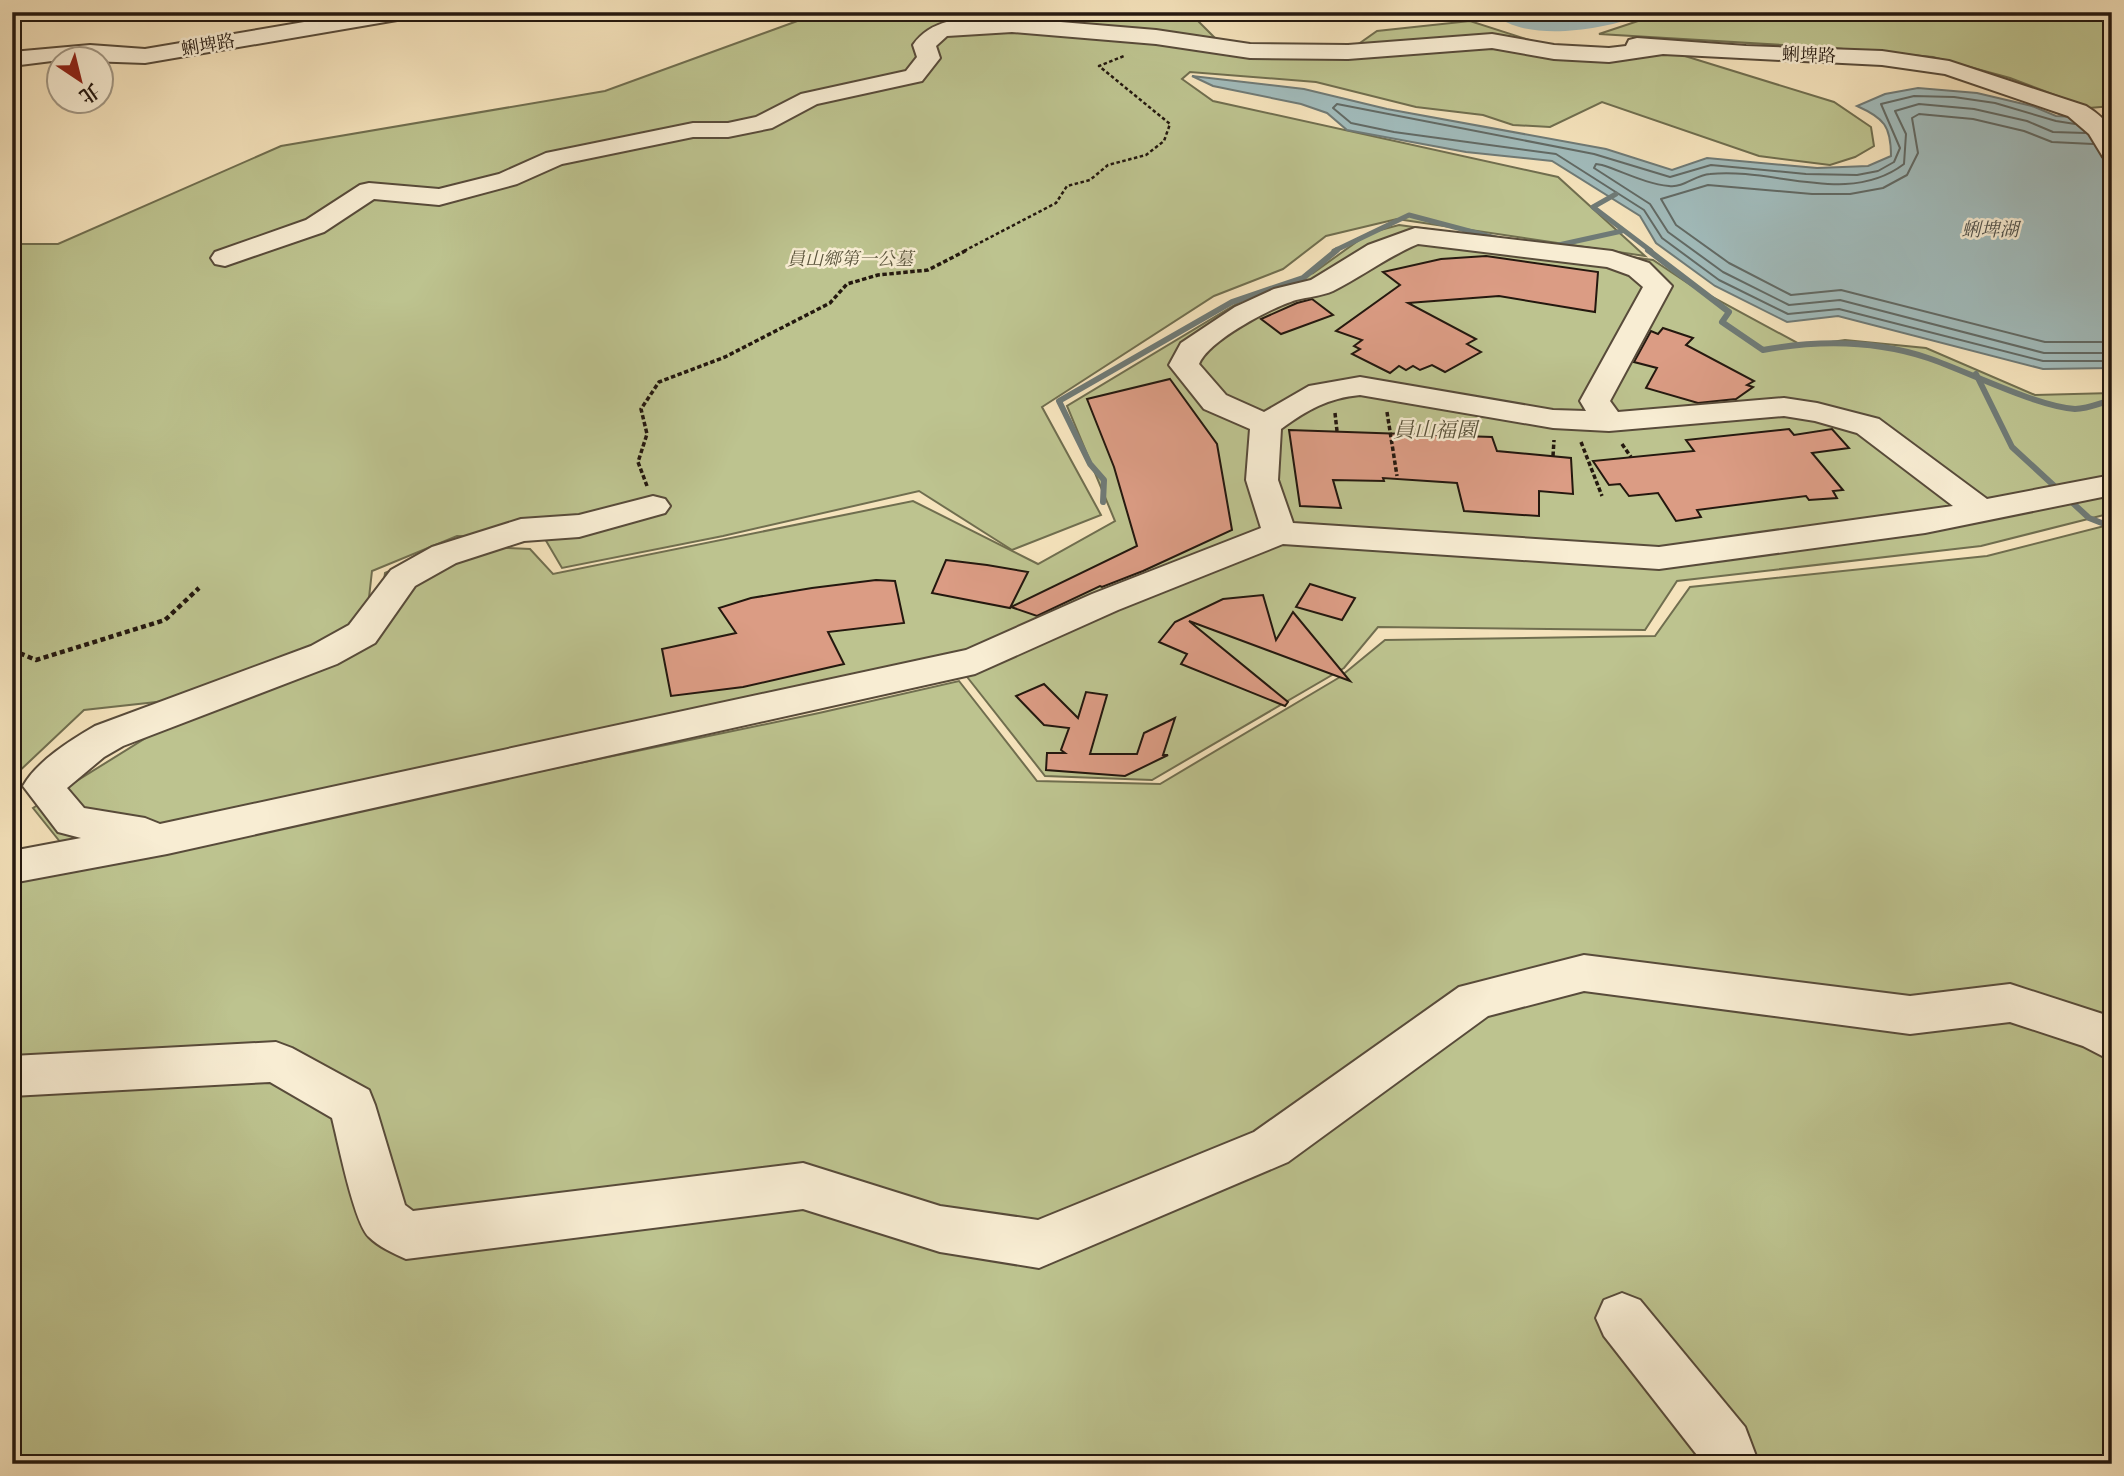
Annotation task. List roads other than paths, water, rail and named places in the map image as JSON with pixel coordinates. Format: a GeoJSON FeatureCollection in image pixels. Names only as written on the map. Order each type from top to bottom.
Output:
{"type":"FeatureCollection","features":[{"type":"Feature","properties":{"kind":"street","name":"蜊埤路"},"geometry":{"type":"LineString","coordinates":[[12,59],[90,52],[145,56],[403,12]]}},
{"type":"Feature","properties":{"kind":"street","name":"蜊埤路"},"geometry":{"type":"LineString","coordinates":[[1499,20],[1535,33],[1582,41],[1882,58],[1949,68],[2102,117],[2100,129],[2112,152]]}},
{"type":"Feature","properties":{"kind":"street"},"geometry":{"type":"LineString","coordinates":[[225,258],[315,226],[369,191],[439,197],[508,179],[555,158],[693,130],[728,130],[763,123],[809,99],[914,76],[929,58],[924,45],[940,30],[967,26],[1012,25],[1156,37],[1250,51],[1348,52],[1466,41],[1492,41],[1554,51],[1609,55],[1662,47]]}},
{"type":"Feature","properties":{"kind":"street"},"geometry":{"type":"LineString","coordinates":[[1266,425],[1215,402],[1184,365],[1191,349],[1245,313],[1284,295],[1321,286],[1378,251],[1415,236],[1612,259],[1639,269],[1658,286],[1595,401],[1614,431]]}},
{"type":"Feature","properties":{"kind":"street"},"geometry":{"type":"LineString","coordinates":[[1332,398],[1369,363]]}},
{"type":"Feature","properties":{"kind":"street"},"geometry":{"type":"LineString","coordinates":[[1266,425],[1304,398],[1332,398],[1360,386],[1614,431],[1771,408],[1817,412],[1868,426],[1982,512]]}},
{"type":"Feature","properties":{"kind":"street"},"geometry":{"type":"LineString","coordinates":[[1266,425],[1262,481],[1280,533]]}},
{"type":"Feature","properties":{"kind":"street"},"geometry":{"type":"LineString","coordinates":[[12,867],[167,838],[975,661],[1105,602],[1280,533],[1660,558],[1982,512],[2112,485]]}},
{"type":"Feature","properties":{"kind":"street"},"geometry":{"type":"LineString","coordinates":[[167,838],[72,821],[43,786],[90,747],[109,736],[324,655],[362,634],[403,578],[444,555],[521,530],[579,526],[653,506]]}},
{"type":"Feature","properties":{"kind":"street"},"geometry":{"type":"LineString","coordinates":[[12,1076],[276,1062],[352,1105],[384,1219],[406,1235],[803,1186],[940,1229],[1039,1244],[1270,1147],[1475,1000],[1584,973],[1910,1015],[2010,1003],[2098,1032],[2112,1041]]}},
{"type":"Feature","properties":{"kind":"street"},"geometry":{"type":"LineString","coordinates":[[1622,1318],[1726,1446],[1732,1464]]}},
{"type":"Feature","properties":{"kind":"water","name":"蜊埤湖"},"geometry":{"type":"Polygon","coordinates":[[[1192,76],[1304,89],[1387,109],[1606,149],[1672,170],[1707,158],[1817,168],[1868,166],[1891,156],[1889,137],[1880,119],[1857,106],[1885,94],[1918,88],[1977,93],[2032,106],[2056,116],[2112,119],[2112,368],[2043,369],[1838,316],[1787,322],[1715,286],[1656,243],[1640,216],[1552,161],[1466,152],[1347,130],[1327,113],[1301,104],[1213,86],[1192,76]]]}},
{"type":"Feature","properties":{"kind":"waterway"},"geometry":{"type":"LineString","coordinates":[[1500,12],[1532,23],[1564,27],[1596,24],[1628,15],[1627,12]]}},
{"type":"Feature","properties":{"kind":"waterway"},"geometry":{"type":"LineString","coordinates":[[1616,194],[1593,207],[1651,251]]}},
{"type":"Feature","properties":{"kind":"waterway"},"geometry":{"type":"LineString","coordinates":[[1334,251],[1409,215],[1503,240]]}},
{"type":"Feature","properties":{"kind":"waterway"},"geometry":{"type":"LineString","coordinates":[[1554,246],[1622,231]]}},
{"type":"Feature","properties":{"kind":"waterway"},"geometry":{"type":"LineString","coordinates":[[1103,502],[1104,480],[1090,464],[1059,401],[1232,302],[1303,278],[1337,250]]}},
{"type":"Feature","properties":{"kind":"waterway"},"geometry":{"type":"LineString","coordinates":[[1648,250],[1729,312],[1722,322],[1763,350],[1804,344],[1867,345],[1908,352],[1978,378]]}},
{"type":"Feature","properties":{"kind":"waterway"},"geometry":{"type":"LineString","coordinates":[[1976,374],[1978,378]]}},
{"type":"Feature","properties":{"kind":"waterway"},"geometry":{"type":"LineString","coordinates":[[1978,378],[2059,407],[2080,409],[2112,400]]}},
{"type":"Feature","properties":{"kind":"waterway"},"geometry":{"type":"LineString","coordinates":[[1978,378],[2012,447],[2089,518],[2112,527]]}},
{"type":"Feature","properties":{"kind":"park label","name":"員山鄉第一公墓"},"geometry":{"type":"Point","coordinates":[850,259]}},
{"type":"Feature","properties":{"kind":"park label","name":"員山福園"},"geometry":{"type":"Point","coordinates":[1435,430]}}]}
